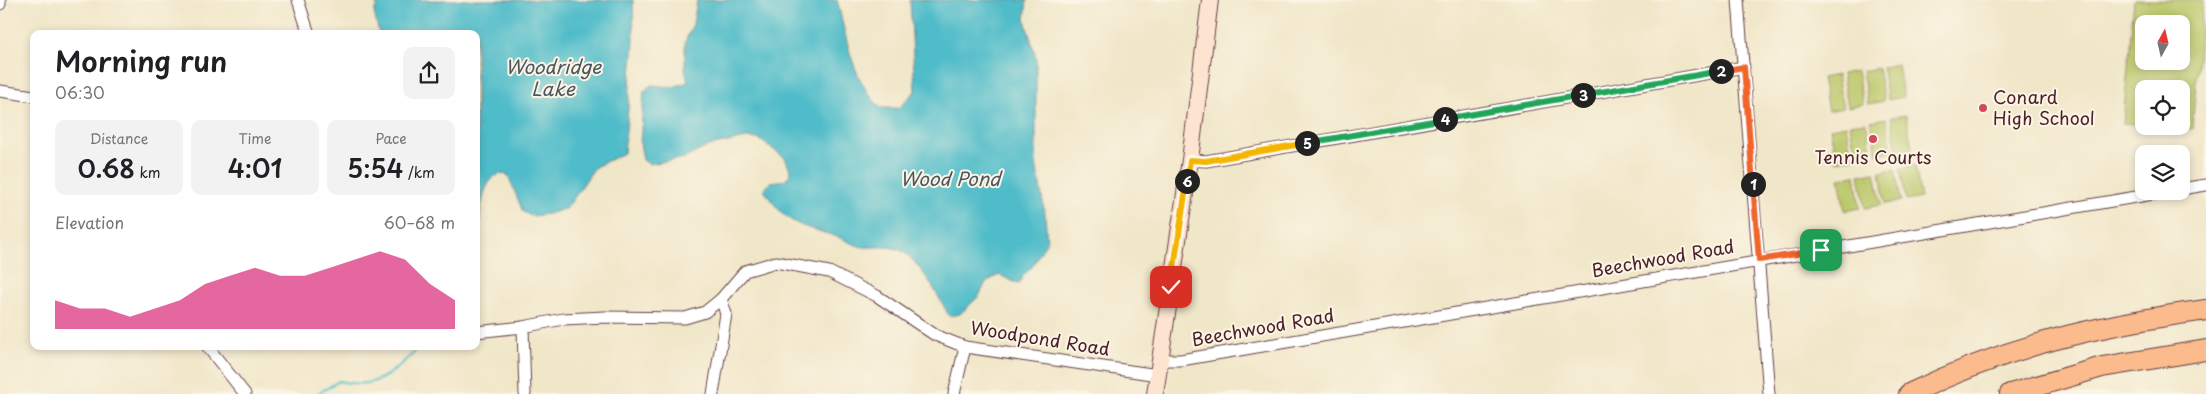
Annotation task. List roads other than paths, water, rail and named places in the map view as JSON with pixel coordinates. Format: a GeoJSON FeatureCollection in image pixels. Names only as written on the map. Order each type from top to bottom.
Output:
{"type":"FeatureCollection","features":[{"type":"Feature","properties":{"kind":"highway"},"geometry":{"type":"LineString","coordinates":[[1909,394],[1972,366],[2055,338],[2124,322],[2206,310]]}},
{"type":"Feature","properties":{"kind":"highway"},"geometry":{"type":"LineString","coordinates":[[2010,394],[2102,367],[2206,350]]}},
{"type":"Feature","properties":{"kind":"main road"},"geometry":{"type":"LineString","coordinates":[[1155,394],[1190,160],[1210,0]]}},
{"type":"Feature","properties":{"kind":"street"},"geometry":{"type":"LineString","coordinates":[[298,0],[308,30]]}},
{"type":"Feature","properties":{"kind":"street"},"geometry":{"type":"LineString","coordinates":[[1738,0],[1769,394]]}},
{"type":"Feature","properties":{"kind":"street"},"geometry":{"type":"LineString","coordinates":[[1190,160],[1216,159],[1744,67]]}},
{"type":"Feature","properties":{"kind":"street"},"geometry":{"type":"LineString","coordinates":[[0,91],[30,95]]}},
{"type":"Feature","properties":{"kind":"street"},"geometry":{"type":"LineString","coordinates":[[2190,188],[2206,185]]}},
{"type":"Feature","properties":{"kind":"street","name":"Beechwood Road"},"geometry":{"type":"LineString","coordinates":[[1159,367],[1181,360],[2135,197]]}},
{"type":"Feature","properties":{"kind":"street","name":"Woodpond Road"},"geometry":{"type":"LineString","coordinates":[[480,332],[523,328],[563,319],[684,318],[705,312],[721,299],[745,271],[776,262],[829,272],[877,296],[936,335],[965,347],[1159,367]]}},
{"type":"Feature","properties":{"kind":"street"},"geometry":{"type":"LineString","coordinates":[[713,394],[726,314],[721,299]]}},
{"type":"Feature","properties":{"kind":"street"},"geometry":{"type":"LineString","coordinates":[[523,328],[525,394]]}},
{"type":"Feature","properties":{"kind":"street"},"geometry":{"type":"LineString","coordinates":[[954,394],[965,347]]}},
{"type":"Feature","properties":{"kind":"street"},"geometry":{"type":"LineString","coordinates":[[211,350],[245,394]]}},
{"type":"Feature","properties":{"kind":"water","name":"Woodridge Lake"},"geometry":{"type":"Polygon","coordinates":[[[379,0],[633,0],[634,42],[624,153],[595,167],[567,208],[548,214],[532,216],[523,212],[508,175],[499,175],[492,179],[487,187],[483,198],[480,222],[480,30],[378,30],[374,12],[379,0]]]}},
{"type":"Feature","properties":{"kind":"water","name":"Wood Pond"},"geometry":{"type":"Polygon","coordinates":[[[697,0],[837,0],[847,43],[863,85],[881,108],[899,108],[915,91],[910,0],[1027,0],[1025,20],[1036,57],[1036,163],[1045,214],[1047,241],[1032,267],[1023,276],[1019,284],[999,275],[986,282],[979,296],[960,314],[949,316],[924,273],[905,253],[890,247],[864,247],[857,245],[839,237],[802,226],[787,217],[772,202],[764,190],[771,182],[786,180],[791,172],[785,158],[759,139],[746,138],[709,146],[685,158],[649,164],[643,160],[640,143],[644,91],[651,85],[673,87],[688,82],[685,69],[685,42],[693,24],[697,0]]]}},
{"type":"Feature","properties":{"kind":"waterway"},"geometry":{"type":"LineString","coordinates":[[317,394],[339,381],[353,383],[376,381],[394,371],[417,350]]}},
{"type":"Feature","properties":{"kind":"place","name":"Conard High School"},"geometry":{"type":"Point","coordinates":[1983,108]}},
{"type":"Feature","properties":{"kind":"place","name":"Tennis Courts"},"geometry":{"type":"Point","coordinates":[1873,139]}}]}
